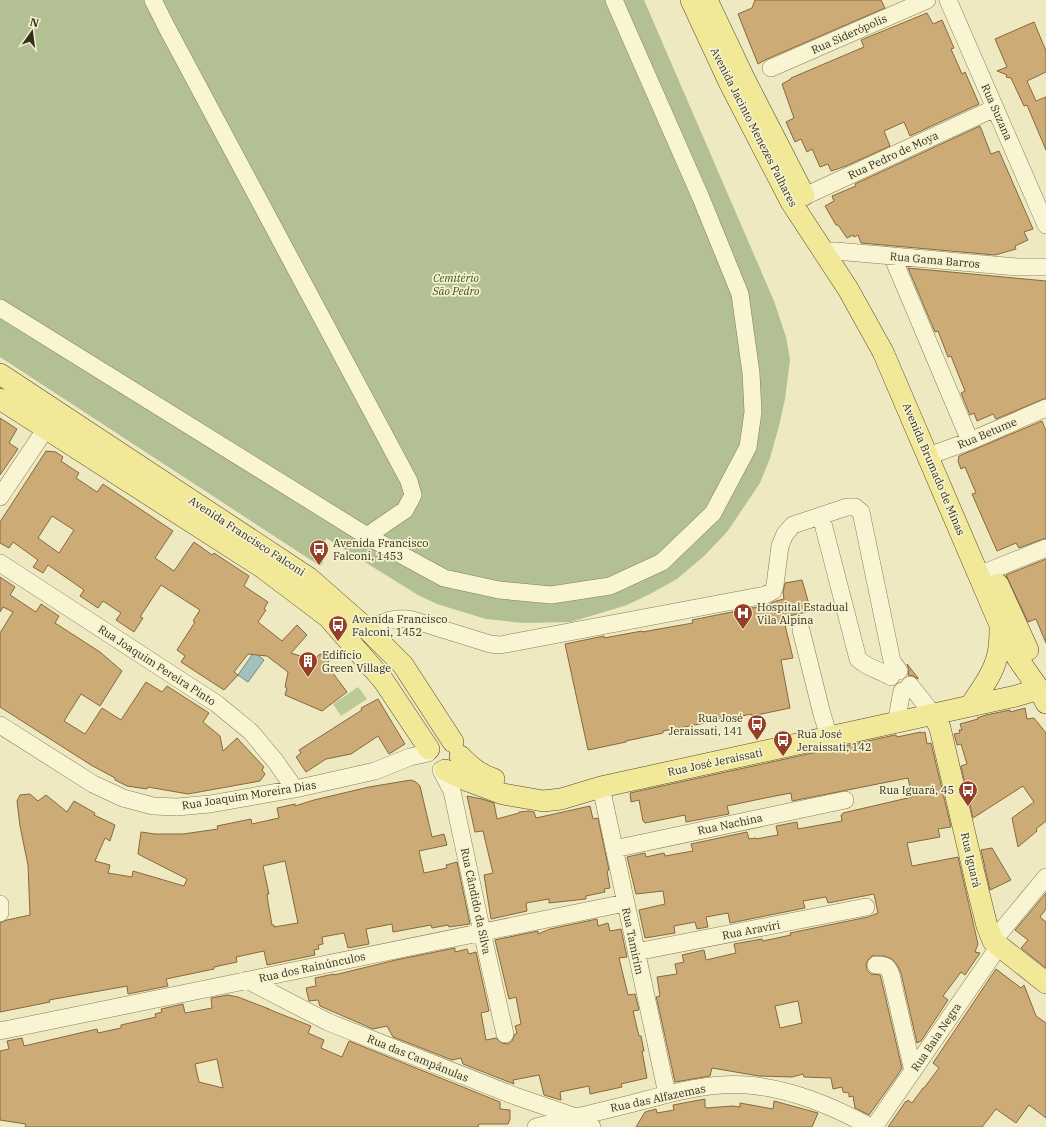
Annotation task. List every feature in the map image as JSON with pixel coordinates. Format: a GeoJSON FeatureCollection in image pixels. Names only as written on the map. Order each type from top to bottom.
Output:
{"type":"FeatureCollection","features":[{"type":"Feature","properties":{"kind":"main road","name":"Avenida Jacinto Menezes Palhares"},"geometry":{"type":"LineString","coordinates":[[691,0],[730,84],[829,251]]}},
{"type":"Feature","properties":{"kind":"main road","name":"Avenida Jacinto Menezes Palhares"},"geometry":{"type":"LineString","coordinates":[[707,0],[745,80],[798,199]]}},
{"type":"Feature","properties":{"kind":"main road","name":"Avenida Brumado de Minas"},"geometry":{"type":"LineString","coordinates":[[829,251],[934,454],[985,573],[1031,656],[1044,692]]}},
{"type":"Feature","properties":{"kind":"main road","name":"Avenida Francisco Falconi"},"geometry":{"type":"LineString","coordinates":[[0,374],[309,578],[368,628],[403,665],[441,758]]}},
{"type":"Feature","properties":{"kind":"main road","name":"Avenida Francisco Falconi"},"geometry":{"type":"LineString","coordinates":[[0,399],[263,568],[328,617],[383,680],[441,758],[473,769],[493,779],[578,793]]}},
{"type":"Feature","properties":{"kind":"main road","name":"Avenida Brumado de Minas"},"geometry":{"type":"LineString","coordinates":[[985,573],[1000,625],[1018,659],[1044,692]]}},
{"type":"Feature","properties":{"kind":"main road"},"geometry":{"type":"LineString","coordinates":[[970,706],[986,684],[996,661],[999,648],[1000,625]]}},
{"type":"Feature","properties":{"kind":"main road","name":"Rua José Jeraissati"},"geometry":{"type":"LineString","coordinates":[[578,793],[1016,696],[1044,692]]}},
{"type":"Feature","properties":{"kind":"main road","name":"Rua Iguará"},"geometry":{"type":"LineString","coordinates":[[933,714],[940,728],[987,926],[996,943]]}},
{"type":"Feature","properties":{"kind":"main road"},"geometry":{"type":"LineString","coordinates":[[996,943],[1046,983]]}},
{"type":"Feature","properties":{"kind":"street"},"geometry":{"type":"LineString","coordinates":[[153,0],[409,481],[413,494],[405,510],[367,536]]}},
{"type":"Feature","properties":{"kind":"street"},"geometry":{"type":"LineString","coordinates":[[0,308],[367,536],[444,578],[499,590],[551,595],[610,586],[662,562],[714,513],[748,447],[753,412],[751,373],[740,294],[701,198],[614,0]]}},
{"type":"Feature","properties":{"kind":"street","name":"Rua Siderópolis"},"geometry":{"type":"LineString","coordinates":[[772,68],[928,0]]}},
{"type":"Feature","properties":{"kind":"street","name":"Rua Suzana"},"geometry":{"type":"LineString","coordinates":[[948,0],[1046,225]]}},
{"type":"Feature","properties":{"kind":"street","name":"Rua Pedro de Moya"},"geometry":{"type":"LineString","coordinates":[[798,199],[995,108]]}},
{"type":"Feature","properties":{"kind":"street","name":"Rua Gama Barros"},"geometry":{"type":"LineString","coordinates":[[829,251],[1016,267],[1046,267]]}},
{"type":"Feature","properties":{"kind":"street"},"geometry":{"type":"LineString","coordinates":[[892,256],[970,441]]}},
{"type":"Feature","properties":{"kind":"street","name":"Rua Betume"},"geometry":{"type":"LineString","coordinates":[[934,454],[970,441],[1046,408]]}},
{"type":"Feature","properties":{"kind":"street"},"geometry":{"type":"LineString","coordinates":[[0,497],[57,412]]}},
{"type":"Feature","properties":{"kind":"street"},"geometry":{"type":"LineString","coordinates":[[368,628],[392,619],[402,618],[490,644],[500,645],[765,595],[772,591],[775,585],[780,546],[785,534],[793,525],[847,507],[855,507],[861,512],[891,670],[864,664],[858,659],[821,516]]}},
{"type":"Feature","properties":{"kind":"street"},"geometry":{"type":"LineString","coordinates":[[985,573],[1046,548]]}},
{"type":"Feature","properties":{"kind":"street","name":"Rua Joaquim Pereira Pinto"},"geometry":{"type":"LineString","coordinates":[[0,562],[217,704],[251,732],[276,762],[295,789]]}},
{"type":"Feature","properties":{"kind":"street"},"geometry":{"type":"LineString","coordinates":[[801,630],[829,737]]}},
{"type":"Feature","properties":{"kind":"street"},"geometry":{"type":"LineString","coordinates":[[896,723],[906,688],[933,714]]}},
{"type":"Feature","properties":{"kind":"street","name":"Rua Joaquim Moreira Dias"},"geometry":{"type":"LineString","coordinates":[[0,725],[93,784],[123,798],[153,806],[177,807],[210,804],[295,789],[375,771],[410,757],[441,758]]}},
{"type":"Feature","properties":{"kind":"street","name":"Rua Cândido da Silva"},"geometry":{"type":"LineString","coordinates":[[441,758],[452,791],[505,1034]]}},
{"type":"Feature","properties":{"kind":"street","name":"Rua Tamirim"},"geometry":{"type":"LineString","coordinates":[[601,787],[667,1094]]}},
{"type":"Feature","properties":{"kind":"street","name":"Rua Nachina"},"geometry":{"type":"LineString","coordinates":[[614,849],[845,800]]}},
{"type":"Feature","properties":{"kind":"street","name":"Rua Baia Negra"},"geometry":{"type":"LineString","coordinates":[[872,1127],[913,1071],[996,943],[1046,877]]}},
{"type":"Feature","properties":{"kind":"street","name":"Rua dos Rainúnculos"},"geometry":{"type":"LineString","coordinates":[[0,1031],[625,903]]}},
{"type":"Feature","properties":{"kind":"street","name":"Rua Araviri"},"geometry":{"type":"LineString","coordinates":[[636,952],[866,907]]}},
{"type":"Feature","properties":{"kind":"street"},"geometry":{"type":"LineString","coordinates":[[876,965],[884,965],[889,968],[913,1071]]}},
{"type":"Feature","properties":{"kind":"street","name":"Rua das Campânulas"},"geometry":{"type":"LineString","coordinates":[[247,980],[328,1022],[515,1096],[576,1117],[592,1127]]}},
{"type":"Feature","properties":{"kind":"street","name":"Rua das Alfazemas"},"geometry":{"type":"LineString","coordinates":[[536,1127],[693,1088],[747,1085],[778,1090],[815,1100],[845,1112],[872,1127]]}},
{"type":"Feature","properties":{"kind":"green space","name":"Cemitério São Pedro"},"geometry":{"type":"Polygon","coordinates":[[[0,0],[644,0],[774,301],[786,337],[790,360],[785,399],[770,458],[760,483],[727,532],[704,556],[677,579],[627,605],[571,622],[523,623],[486,619],[437,604],[418,595],[326,538],[323,563],[320,566],[0,357],[0,0]]]}},
{"type":"Feature","properties":{"kind":"green space"},"geometry":{"type":"Polygon","coordinates":[[[358,687],[367,699],[341,716],[333,704],[358,687]]]}},
{"type":"Feature","properties":{"kind":"water"},"geometry":{"type":"Polygon","coordinates":[[[254,652],[264,660],[248,682],[238,675],[254,652]]]}},
{"type":"Feature","properties":{"kind":"building"},"geometry":{"type":"Polygon","coordinates":[[[755,0],[881,0],[885,8],[758,64],[738,14],[752,8],[755,0]]]}},
{"type":"Feature","properties":{"kind":"building"},"geometry":{"type":"Polygon","coordinates":[[[927,13],[933,24],[942,20],[954,48],[951,49],[962,74],[965,72],[979,104],[910,136],[904,122],[884,131],[890,146],[846,166],[831,171],[828,164],[820,167],[812,149],[807,152],[801,139],[795,142],[786,122],[794,118],[782,84],[791,78],[864,47],[861,40],[927,13]]]}},
{"type":"Feature","properties":{"kind":"building"},"geometry":{"type":"Polygon","coordinates":[[[1034,22],[1046,51],[1046,72],[1027,81],[1036,101],[1046,97],[1046,150],[1027,105],[1024,106],[1011,78],[1006,77],[1007,75],[997,71],[1007,67],[995,39],[1034,22]]]}},
{"type":"Feature","properties":{"kind":"building"},"geometry":{"type":"Polygon","coordinates":[[[980,126],[991,154],[999,151],[1033,229],[1024,232],[1028,240],[1015,246],[1016,249],[995,255],[861,243],[858,235],[854,237],[853,235],[847,238],[838,225],[836,225],[825,206],[834,201],[832,196],[856,186],[855,184],[980,126]]]}},
{"type":"Feature","properties":{"kind":"building"},"geometry":{"type":"Polygon","coordinates":[[[908,268],[1046,281],[1046,398],[996,419],[993,414],[977,421],[974,413],[970,415],[961,393],[965,391],[951,356],[948,357],[938,331],[935,332],[908,268]]]}},
{"type":"Feature","properties":{"kind":"building"},"geometry":{"type":"Polygon","coordinates":[[[0,418],[17,429],[9,443],[18,449],[0,475],[0,418]]]}},
{"type":"Feature","properties":{"kind":"building"},"geometry":{"type":"Polygon","coordinates":[[[1042,421],[1046,431],[1046,538],[1019,548],[1016,543],[997,551],[972,494],[976,493],[965,467],[961,469],[958,461],[959,456],[1042,421]]]}},
{"type":"Feature","properties":{"kind":"building"},"geometry":{"type":"Polygon","coordinates":[[[46,451],[56,452],[63,457],[61,461],[79,473],[76,478],[97,492],[103,484],[173,531],[155,558],[174,571],[194,542],[212,555],[214,553],[249,576],[244,586],[268,602],[264,609],[266,610],[258,622],[282,641],[297,625],[307,635],[291,653],[313,660],[320,654],[328,657],[329,668],[347,692],[322,711],[285,695],[288,672],[267,656],[248,654],[234,672],[238,675],[224,690],[181,662],[185,656],[177,650],[195,622],[193,621],[200,610],[161,585],[140,617],[143,618],[134,632],[116,620],[121,613],[103,601],[98,608],[80,596],[84,590],[48,565],[43,573],[33,567],[38,560],[13,542],[9,548],[0,543],[0,522],[46,451]],[[52,516],[38,538],[59,553],[74,530],[52,516]]]}},
{"type":"Feature","properties":{"kind":"building"},"geometry":{"type":"Polygon","coordinates":[[[1046,559],[1046,643],[1036,619],[1028,622],[1006,575],[1046,559]]]}},
{"type":"Feature","properties":{"kind":"building"},"geometry":{"type":"Polygon","coordinates":[[[0,577],[15,587],[10,595],[36,612],[41,604],[59,616],[55,623],[100,652],[122,671],[100,706],[81,694],[64,721],[85,734],[102,708],[121,720],[146,682],[162,692],[167,686],[209,713],[203,722],[220,736],[223,751],[237,738],[264,767],[262,770],[265,774],[260,781],[188,794],[148,787],[147,789],[127,786],[115,780],[115,778],[91,765],[0,707],[0,633],[13,612],[3,607],[0,612],[0,577]]]}},
{"type":"Feature","properties":{"kind":"building"},"geometry":{"type":"Polygon","coordinates":[[[802,580],[811,611],[789,616],[789,625],[785,625],[793,658],[781,660],[790,708],[663,731],[663,733],[588,750],[565,644],[604,636],[604,638],[693,623],[692,620],[767,605],[784,599],[783,592],[785,583],[802,580]]]}},
{"type":"Feature","properties":{"kind":"building"},"geometry":{"type":"Polygon","coordinates":[[[907,664],[918,679],[908,675],[909,670],[907,664]]]}},
{"type":"Feature","properties":{"kind":"building"},"geometry":{"type":"Polygon","coordinates":[[[378,699],[405,744],[389,754],[378,736],[351,754],[326,759],[306,772],[296,757],[301,753],[299,750],[362,710],[361,708],[378,699]]]}},
{"type":"Feature","properties":{"kind":"building"},"geometry":{"type":"Polygon","coordinates":[[[1025,708],[1027,719],[1034,718],[1046,733],[1046,821],[1036,829],[1037,831],[1018,847],[1012,818],[1034,802],[1023,786],[973,818],[961,766],[967,764],[961,744],[957,745],[954,734],[960,733],[959,730],[962,730],[960,724],[986,715],[1010,710],[1010,712],[1025,708]]]}},
{"type":"Feature","properties":{"kind":"building"},"geometry":{"type":"Polygon","coordinates":[[[925,732],[927,744],[931,743],[951,827],[938,829],[940,837],[907,843],[912,866],[958,857],[978,944],[975,952],[980,953],[965,975],[961,972],[943,996],[948,1000],[921,1041],[917,1043],[901,973],[897,965],[892,959],[884,956],[872,956],[868,960],[866,964],[867,970],[871,974],[880,975],[881,978],[902,1068],[869,1115],[855,1108],[853,1096],[849,1097],[849,1093],[843,1092],[842,1087],[833,1089],[831,1078],[804,1077],[803,1074],[792,1077],[759,1076],[712,1068],[710,1076],[675,1082],[656,997],[660,996],[657,977],[677,974],[675,964],[684,962],[682,955],[704,950],[706,960],[736,953],[734,944],[762,939],[763,941],[791,935],[790,933],[868,917],[878,913],[874,894],[828,903],[826,897],[803,901],[805,908],[730,923],[728,913],[706,917],[708,927],[697,929],[695,922],[674,926],[675,933],[645,938],[639,910],[665,904],[663,891],[636,894],[627,857],[645,853],[646,857],[664,853],[665,856],[693,851],[691,844],[747,832],[749,839],[778,835],[776,826],[797,822],[798,829],[842,821],[841,815],[843,813],[912,797],[908,778],[792,801],[791,793],[765,798],[727,806],[729,814],[686,822],[685,815],[645,823],[643,821],[639,800],[631,802],[630,793],[895,735],[897,737],[925,732]],[[798,1001],[775,1006],[780,1028],[802,1023],[798,1001]]]}},
{"type":"Feature","properties":{"kind":"building"},"geometry":{"type":"Polygon","coordinates":[[[411,780],[420,786],[432,837],[444,834],[447,845],[419,851],[424,873],[447,868],[446,865],[457,862],[470,924],[449,927],[448,925],[432,928],[431,925],[393,932],[392,924],[366,929],[369,944],[348,948],[344,933],[322,937],[323,944],[318,945],[319,949],[314,950],[315,955],[267,965],[264,951],[236,957],[237,962],[214,967],[214,969],[166,979],[168,986],[128,994],[127,986],[49,1000],[50,1002],[0,1012],[0,923],[30,915],[28,865],[20,826],[17,801],[20,795],[30,794],[38,801],[46,795],[67,812],[74,801],[95,813],[94,815],[115,825],[110,841],[105,838],[95,861],[110,865],[108,873],[132,877],[133,871],[184,886],[187,879],[138,854],[141,832],[155,834],[183,834],[218,829],[217,826],[251,819],[252,824],[279,818],[277,808],[295,804],[295,806],[369,787],[411,780]],[[285,861],[263,866],[269,894],[267,894],[272,925],[274,925],[274,927],[298,923],[285,861]]]}},
{"type":"Feature","properties":{"kind":"building"},"geometry":{"type":"Polygon","coordinates":[[[467,796],[494,803],[497,819],[519,812],[529,811],[534,812],[536,818],[590,806],[593,819],[598,818],[609,870],[607,871],[610,888],[604,889],[605,892],[586,896],[586,899],[549,903],[549,899],[526,903],[527,911],[491,919],[484,875],[493,873],[483,831],[475,832],[467,796]]]}},
{"type":"Feature","properties":{"kind":"building"},"geometry":{"type":"Polygon","coordinates":[[[992,848],[1011,880],[990,890],[981,850],[992,848]]]}},
{"type":"Feature","properties":{"kind":"building"},"geometry":{"type":"Polygon","coordinates":[[[1046,893],[1046,909],[1040,917],[1046,922],[1046,968],[1021,948],[1028,940],[1015,930],[1046,893]]]}},
{"type":"Feature","properties":{"kind":"building"},"geometry":{"type":"Polygon","coordinates":[[[597,919],[598,926],[608,923],[610,931],[621,929],[627,957],[619,958],[628,995],[635,994],[639,1010],[633,1011],[639,1036],[641,1036],[647,1078],[621,1084],[622,1087],[590,1094],[589,1086],[560,1092],[561,1100],[544,1095],[539,1075],[513,1080],[514,1084],[463,1064],[461,1058],[452,1060],[393,1037],[387,1026],[373,1029],[320,1006],[318,1000],[309,1001],[306,988],[316,986],[315,978],[455,948],[455,952],[467,949],[469,954],[476,952],[489,1011],[481,1013],[486,1040],[496,1038],[502,1043],[508,1044],[517,1033],[515,1026],[521,1024],[516,997],[509,999],[495,940],[538,931],[538,934],[550,929],[597,919]]]}},
{"type":"Feature","properties":{"kind":"building"},"geometry":{"type":"Polygon","coordinates":[[[996,969],[1021,988],[1024,985],[1036,1016],[1046,1023],[1046,1118],[1029,1105],[1016,1123],[996,1109],[982,1127],[888,1127],[906,1101],[907,1102],[908,1100],[912,1103],[939,1068],[933,1063],[996,969]]]}},
{"type":"Feature","properties":{"kind":"building"},"geometry":{"type":"Polygon","coordinates":[[[228,995],[238,997],[311,1026],[308,1033],[324,1040],[321,1048],[342,1057],[349,1041],[500,1102],[500,1109],[510,1110],[510,1119],[508,1124],[479,1124],[478,1127],[25,1127],[26,1124],[0,1120],[0,1051],[9,1049],[7,1041],[22,1038],[24,1046],[97,1029],[98,1033],[121,1028],[121,1025],[156,1017],[155,1014],[162,1012],[161,1009],[183,1004],[185,1013],[212,1008],[211,998],[228,995]],[[217,1059],[195,1064],[199,1082],[223,1088],[217,1059]]]}},
{"type":"Feature","properties":{"kind":"building"},"geometry":{"type":"Polygon","coordinates":[[[705,1099],[705,1107],[707,1108],[732,1106],[740,1107],[740,1103],[773,1109],[774,1101],[818,1113],[812,1127],[636,1127],[645,1112],[656,1109],[657,1113],[674,1110],[673,1105],[705,1099]]]}},
{"type":"Feature","properties":{"kind":"place","name":"Avenida Francisco Falconi, 1453"},"geometry":{"type":"Point","coordinates":[319,566]}},
{"type":"Feature","properties":{"kind":"place","name":"Hospital Estadual Vila Alpina"},"geometry":{"type":"Point","coordinates":[743,630]}},
{"type":"Feature","properties":{"kind":"place","name":"Avenida Francisco Falconi, 1452"},"geometry":{"type":"Point","coordinates":[338,642]}},
{"type":"Feature","properties":{"kind":"place","name":"Edifício Green Village"},"geometry":{"type":"Point","coordinates":[308,678]}},
{"type":"Feature","properties":{"kind":"place","name":"Rua José Jeraissati, 141"},"geometry":{"type":"Point","coordinates":[757,741]}},
{"type":"Feature","properties":{"kind":"place","name":"Rua José Jeraissati, 142"},"geometry":{"type":"Point","coordinates":[783,757]}},
{"type":"Feature","properties":{"kind":"place","name":"Rua Iguará, 45"},"geometry":{"type":"Point","coordinates":[968,807]}}]}
